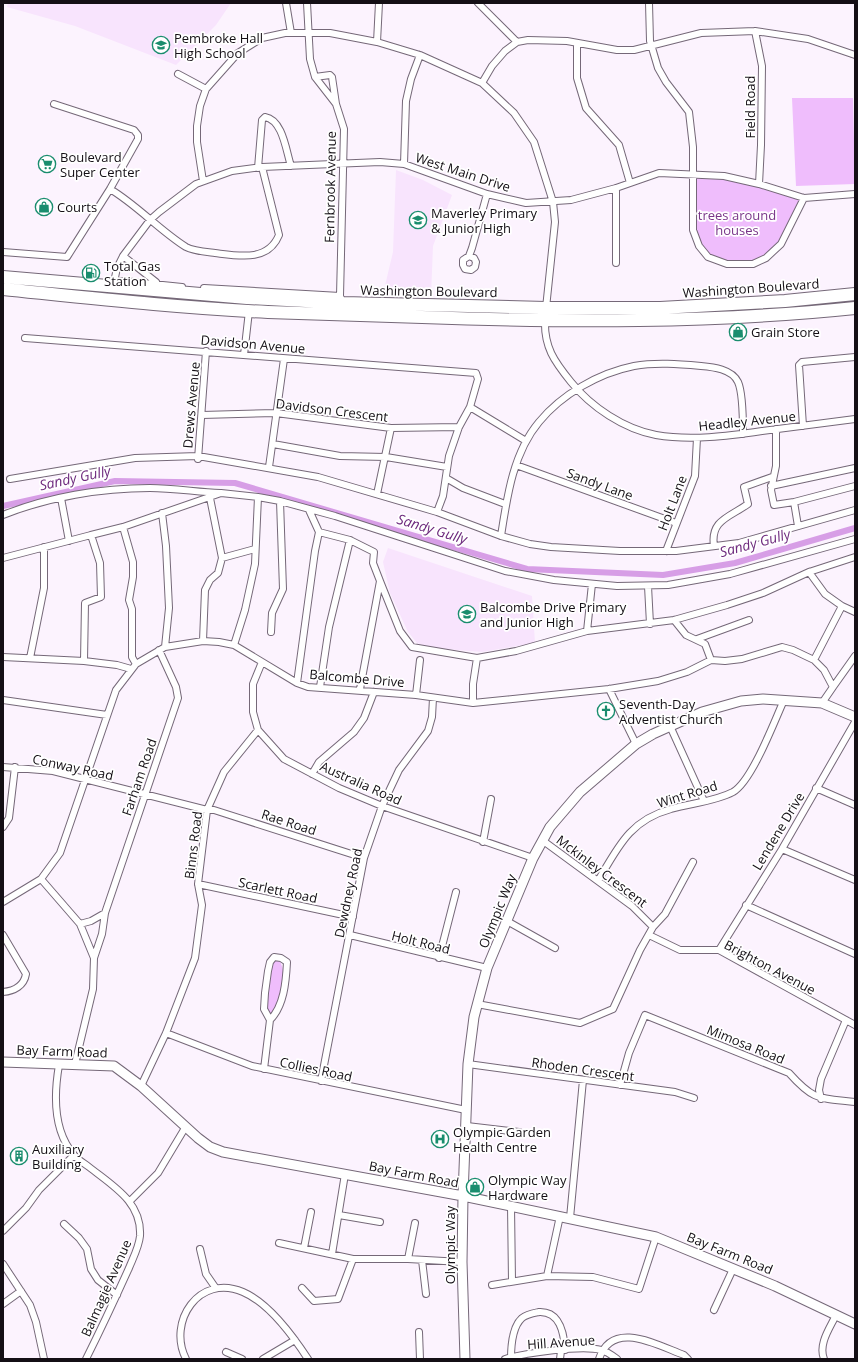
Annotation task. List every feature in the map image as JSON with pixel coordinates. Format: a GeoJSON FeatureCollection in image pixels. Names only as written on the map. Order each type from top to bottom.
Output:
{"type":"FeatureCollection","features":[{"type":"Feature","properties":{"kind":"highway","name":"Washington Boulevard"},"geometry":{"type":"LineString","coordinates":[[3,276],[113,283],[247,298],[546,308],[660,308],[785,301],[855,294]]}},
{"type":"Feature","properties":{"kind":"highway","name":"Washington Boulevard"},"geometry":{"type":"LineString","coordinates":[[3,289],[110,300],[249,311],[545,322],[667,320],[804,313],[855,308]]}},
{"type":"Feature","properties":{"kind":"street"},"geometry":{"type":"LineString","coordinates":[[286,3],[290,33]]}},
{"type":"Feature","properties":{"kind":"street","name":"Fernbrook Avenue"},"geometry":{"type":"LineString","coordinates":[[307,3],[310,32],[310,59],[315,77],[336,104],[344,129],[341,300]]}},
{"type":"Feature","properties":{"kind":"street"},"geometry":{"type":"LineString","coordinates":[[377,42],[379,3]]}},
{"type":"Feature","properties":{"kind":"street"},"geometry":{"type":"LineString","coordinates":[[478,3],[517,42]]}},
{"type":"Feature","properties":{"kind":"street"},"geometry":{"type":"LineString","coordinates":[[649,3],[651,43],[661,75],[689,112],[694,147],[693,230],[699,246],[708,257],[727,264],[753,264],[766,258],[781,244],[804,198]]}},
{"type":"Feature","properties":{"kind":"street"},"geometry":{"type":"LineString","coordinates":[[482,83],[492,66],[517,42],[547,40],[577,43],[617,50],[634,50],[651,43],[701,33],[755,31],[808,39],[855,55]]}},
{"type":"Feature","properties":{"kind":"street","name":"Field Road"},"geometry":{"type":"LineString","coordinates":[[755,31],[762,66],[759,184]]}},
{"type":"Feature","properties":{"kind":"street","name":"Headley Avenue"},"geometry":{"type":"LineString","coordinates":[[206,89],[238,53],[262,38],[290,33],[310,32],[330,33],[377,42],[420,56],[482,83],[514,113],[534,142],[553,202],[555,222],[546,308],[545,338],[556,363],[581,395],[612,417],[635,428],[656,435],[697,438],[744,434],[855,419]]}},
{"type":"Feature","properties":{"kind":"street"},"geometry":{"type":"LineString","coordinates":[[577,43],[577,78],[586,108],[618,145],[630,183]]}},
{"type":"Feature","properties":{"kind":"street"},"geometry":{"type":"LineString","coordinates":[[404,164],[406,101],[411,79],[420,56]]}},
{"type":"Feature","properties":{"kind":"street"},"geometry":{"type":"LineString","coordinates":[[178,74],[206,89],[200,106],[197,126],[197,142],[204,181]]}},
{"type":"Feature","properties":{"kind":"street"},"geometry":{"type":"LineString","coordinates":[[315,77],[324,74],[332,77],[336,104]]}},
{"type":"Feature","properties":{"kind":"street"},"geometry":{"type":"LineString","coordinates":[[3,252],[68,257],[110,189],[138,139],[138,135],[134,130],[54,104]]}},
{"type":"Feature","properties":{"kind":"street"},"geometry":{"type":"LineString","coordinates":[[110,189],[187,248],[242,256],[254,256],[264,252],[276,242],[279,234],[260,168],[262,120],[265,117],[271,118],[278,124],[291,166]]}},
{"type":"Feature","properties":{"kind":"street","name":"West Main Drive"},"geometry":{"type":"LineString","coordinates":[[113,283],[117,268],[123,256],[150,220],[196,184],[232,171],[291,166],[380,162],[404,164],[487,194],[526,203],[571,200],[616,188],[659,174],[724,176],[759,184],[804,198],[855,194]]}},
{"type":"Feature","properties":{"kind":"street"},"geometry":{"type":"LineString","coordinates":[[616,188],[616,263]]}},
{"type":"Feature","properties":{"kind":"street"},"geometry":{"type":"LineString","coordinates":[[469,256],[487,194]]}},
{"type":"Feature","properties":{"kind":"street"},"geometry":{"type":"LineString","coordinates":[[123,256],[149,278],[159,284]]}},
{"type":"Feature","properties":{"kind":"street"},"geometry":{"type":"LineString","coordinates":[[113,283],[159,284],[341,300]]}},
{"type":"Feature","properties":{"kind":"street"},"geometry":{"type":"LineString","coordinates":[[244,355],[249,311]]}},
{"type":"Feature","properties":{"kind":"street","name":"Davidson Avenue"},"geometry":{"type":"LineString","coordinates":[[25,338],[206,351],[284,359],[478,374],[470,407]]}},
{"type":"Feature","properties":{"kind":"street","name":"Drews Avenue"},"geometry":{"type":"LineString","coordinates":[[198,458],[206,351]]}},
{"type":"Feature","properties":{"kind":"street"},"geometry":{"type":"LineString","coordinates":[[803,426],[800,365],[802,362],[855,357]]}},
{"type":"Feature","properties":{"kind":"street"},"geometry":{"type":"LineString","coordinates":[[269,468],[284,359]]}},
{"type":"Feature","properties":{"kind":"street"},"geometry":{"type":"LineString","coordinates":[[501,536],[505,504],[516,465],[526,441],[540,421],[577,389],[605,375],[634,366],[672,363],[717,368],[729,373],[738,382],[744,434]]}},
{"type":"Feature","properties":{"kind":"street"},"geometry":{"type":"LineString","coordinates":[[437,512],[446,478],[449,456],[459,427],[470,407],[526,441]]}},
{"type":"Feature","properties":{"kind":"street","name":"Davidson Crescent"},"geometry":{"type":"LineString","coordinates":[[202,415],[276,413],[391,428],[459,427]]}},
{"type":"Feature","properties":{"kind":"street"},"geometry":{"type":"LineString","coordinates":[[377,494],[391,428]]}},
{"type":"Feature","properties":{"kind":"street"},"geometry":{"type":"LineString","coordinates":[[776,430],[776,466],[772,477],[771,486],[774,505],[794,502],[855,486]]}},
{"type":"Feature","properties":{"kind":"street","name":"Holt Lane"},"geometry":{"type":"LineString","coordinates":[[666,551],[695,476],[697,438]]}},
{"type":"Feature","properties":{"kind":"street"},"geometry":{"type":"LineString","coordinates":[[273,444],[340,456],[386,457],[447,467]]}},
{"type":"Feature","properties":{"kind":"street"},"geometry":{"type":"LineString","coordinates":[[10,479],[135,458],[198,458],[269,468],[318,477],[437,512],[501,536],[530,544],[551,547],[620,551],[666,551],[740,543],[855,510]]}},
{"type":"Feature","properties":{"kind":"street","name":"Sandy Lane"},"geometry":{"type":"LineString","coordinates":[[516,465],[676,522]]}},
{"type":"Feature","properties":{"kind":"street"},"geometry":{"type":"LineString","coordinates":[[771,486],[855,468]]}},
{"type":"Feature","properties":{"kind":"street"},"geometry":{"type":"LineString","coordinates":[[714,546],[713,534],[718,523],[748,504],[744,487],[772,477]]}},
{"type":"Feature","properties":{"kind":"street"},"geometry":{"type":"LineString","coordinates":[[446,478],[463,488],[505,504]]}},
{"type":"Feature","properties":{"kind":"street"},"geometry":{"type":"LineString","coordinates":[[3,515],[61,498],[86,493],[150,488],[258,497],[280,501],[335,516],[505,571],[554,580],[617,586],[668,585],[730,574],[855,539]]}},
{"type":"Feature","properties":{"kind":"street"},"geometry":{"type":"LineString","coordinates":[[3,558],[123,527],[221,493]]}},
{"type":"Feature","properties":{"kind":"street"},"geometry":{"type":"LineString","coordinates":[[234,645],[245,610],[255,564],[258,497]]}},
{"type":"Feature","properties":{"kind":"street"},"geometry":{"type":"LineString","coordinates":[[61,498],[69,541]]}},
{"type":"Feature","properties":{"kind":"street"},"geometry":{"type":"LineString","coordinates":[[203,641],[205,590],[210,580],[218,573],[222,558],[210,498]]}},
{"type":"Feature","properties":{"kind":"street"},"geometry":{"type":"LineString","coordinates":[[270,632],[272,613],[283,589],[280,501]]}},
{"type":"Feature","properties":{"kind":"street"},"geometry":{"type":"LineString","coordinates":[[794,502],[798,526]]}},
{"type":"Feature","properties":{"kind":"street"},"geometry":{"type":"LineString","coordinates":[[297,683],[315,551],[319,532],[309,510]]}},
{"type":"Feature","properties":{"kind":"street"},"geometry":{"type":"LineString","coordinates":[[162,514],[166,546],[169,608],[165,647]]}},
{"type":"Feature","properties":{"kind":"street"},"geometry":{"type":"LineString","coordinates":[[3,657],[84,661],[133,667],[132,609],[129,600],[133,577],[133,562],[123,527]]}},
{"type":"Feature","properties":{"kind":"street"},"geometry":{"type":"LineString","coordinates":[[319,532],[350,540],[374,552],[373,563],[380,581],[400,631],[412,647],[477,658],[516,651],[587,631],[674,620],[749,598],[810,572],[855,556]]}},
{"type":"Feature","properties":{"kind":"street"},"geometry":{"type":"LineString","coordinates":[[84,661],[85,604],[101,597],[100,563],[91,535]]}},
{"type":"Feature","properties":{"kind":"street"},"geometry":{"type":"LineString","coordinates":[[320,687],[329,627],[350,540]]}},
{"type":"Feature","properties":{"kind":"street"},"geometry":{"type":"LineString","coordinates":[[30,658],[44,588],[44,547]]}},
{"type":"Feature","properties":{"kind":"street"},"geometry":{"type":"LineString","coordinates":[[222,558],[256,549]]}},
{"type":"Feature","properties":{"kind":"street"},"geometry":{"type":"LineString","coordinates":[[810,572],[825,594],[842,606],[855,612]]}},
{"type":"Feature","properties":{"kind":"street"},"geometry":{"type":"LineString","coordinates":[[360,689],[380,581]]}},
{"type":"Feature","properties":{"kind":"street"},"geometry":{"type":"LineString","coordinates":[[587,631],[592,584]]}},
{"type":"Feature","properties":{"kind":"street"},"geometry":{"type":"LineString","coordinates":[[648,586],[650,624]]}},
{"type":"Feature","properties":{"kind":"street"},"geometry":{"type":"LineString","coordinates":[[814,660],[842,606]]}},
{"type":"Feature","properties":{"kind":"street"},"geometry":{"type":"LineString","coordinates":[[674,620],[686,635],[705,644],[710,660]]}},
{"type":"Feature","properties":{"kind":"street"},"geometry":{"type":"LineString","coordinates":[[697,640],[749,620]]}},
{"type":"Feature","properties":{"kind":"street","name":"Balcombe Drive"},"geometry":{"type":"LineString","coordinates":[[3,902],[41,880],[60,853],[86,779],[106,715],[116,690],[133,667],[165,647],[203,641],[234,645],[297,683],[308,687],[360,689],[374,692],[416,695],[473,703],[609,689],[687,672],[710,660],[725,661],[742,659],[782,647],[793,650],[814,660],[824,670],[833,687]]}},
{"type":"Feature","properties":{"kind":"street","name":"Farham Road"},"geometry":{"type":"LineString","coordinates":[[94,958],[102,934],[105,913],[178,698],[176,687],[159,650]]}},
{"type":"Feature","properties":{"kind":"street"},"geometry":{"type":"LineString","coordinates":[[822,703],[855,656]]}},
{"type":"Feature","properties":{"kind":"street"},"geometry":{"type":"LineString","coordinates":[[473,703],[473,684],[477,658]]}},
{"type":"Feature","properties":{"kind":"street"},"geometry":{"type":"LineString","coordinates":[[416,695],[420,660]]}},
{"type":"Feature","properties":{"kind":"street","name":"Australia Road"},"geometry":{"type":"LineString","coordinates":[[262,662],[253,684],[253,712],[258,730],[284,759],[312,774],[382,806],[533,858]]}},
{"type":"Feature","properties":{"kind":"street"},"geometry":{"type":"LineString","coordinates":[[609,689],[636,744]]}},
{"type":"Feature","properties":{"kind":"street"},"geometry":{"type":"LineString","coordinates":[[312,774],[327,754],[340,744],[364,718],[374,692]]}},
{"type":"Feature","properties":{"kind":"street","name":"Dewdney Road"},"geometry":{"type":"LineString","coordinates":[[321,1081],[364,858],[382,806],[400,770],[428,730],[432,717],[432,698]]}},
{"type":"Feature","properties":{"kind":"street"},"geometry":{"type":"LineString","coordinates":[[3,700],[106,715]]}},
{"type":"Feature","properties":{"kind":"street","name":"Olympic Way"},"geometry":{"type":"LineString","coordinates":[[465,1359],[462,1262],[468,1064],[477,1004],[487,968],[542,840],[565,808],[580,792],[636,744],[670,726],[702,712],[741,701],[784,700],[822,703],[855,717]]}},
{"type":"Feature","properties":{"kind":"street","name":"Wint Road"},"geometry":{"type":"LineString","coordinates":[[598,881],[628,832],[641,822],[670,809],[733,792],[748,776],[784,700]]}},
{"type":"Feature","properties":{"kind":"street","name":"Lendene Drive"},"geometry":{"type":"LineString","coordinates":[[719,950],[782,849],[855,722]]}},
{"type":"Feature","properties":{"kind":"street"},"geometry":{"type":"LineString","coordinates":[[670,726],[704,801]]}},
{"type":"Feature","properties":{"kind":"street","name":"Binns Road"},"geometry":{"type":"LineString","coordinates":[[140,1086],[166,1033],[195,958],[202,905],[198,884],[207,810],[224,772],[258,730]]}},
{"type":"Feature","properties":{"kind":"street","name":"Conway Road"},"geometry":{"type":"LineString","coordinates":[[3,767],[53,771],[207,810]]}},
{"type":"Feature","properties":{"kind":"street"},"geometry":{"type":"LineString","coordinates":[[3,827],[9,818],[15,767]]}},
{"type":"Feature","properties":{"kind":"street"},"geometry":{"type":"LineString","coordinates":[[816,788],[855,805]]}},
{"type":"Feature","properties":{"kind":"street"},"geometry":{"type":"LineString","coordinates":[[483,842],[491,799]]}},
{"type":"Feature","properties":{"kind":"street","name":"Rae Road"},"geometry":{"type":"LineString","coordinates":[[207,810],[214,810],[364,858]]}},
{"type":"Feature","properties":{"kind":"street","name":"Mckinley Crescent"},"geometry":{"type":"LineString","coordinates":[[542,840],[632,906],[653,927]]}},
{"type":"Feature","properties":{"kind":"street"},"geometry":{"type":"LineString","coordinates":[[782,849],[855,880]]}},
{"type":"Feature","properties":{"kind":"street"},"geometry":{"type":"LineString","coordinates":[[477,1004],[580,1023],[613,1009],[640,950],[653,927],[665,914],[693,862]]}},
{"type":"Feature","properties":{"kind":"street"},"geometry":{"type":"LineString","coordinates":[[41,880],[80,924],[94,958],[93,989],[75,1064]]}},
{"type":"Feature","properties":{"kind":"street","name":"Scarlett Road"},"geometry":{"type":"LineString","coordinates":[[198,884],[353,917]]}},
{"type":"Feature","properties":{"kind":"street"},"geometry":{"type":"LineString","coordinates":[[438,958],[456,892]]}},
{"type":"Feature","properties":{"kind":"street"},"geometry":{"type":"LineString","coordinates":[[746,905],[855,954]]}},
{"type":"Feature","properties":{"kind":"street"},"geometry":{"type":"LineString","coordinates":[[80,924],[92,922],[105,913]]}},
{"type":"Feature","properties":{"kind":"street"},"geometry":{"type":"LineString","coordinates":[[507,922],[555,948]]}},
{"type":"Feature","properties":{"kind":"street"},"geometry":{"type":"LineString","coordinates":[[3,935],[26,974],[25,981],[19,987],[10,992],[3,992]]}},
{"type":"Feature","properties":{"kind":"street","name":"Holt Road"},"geometry":{"type":"LineString","coordinates":[[350,935],[438,958],[487,968]]}},
{"type":"Feature","properties":{"kind":"street","name":"Brighton Avenue"},"geometry":{"type":"LineString","coordinates":[[649,935],[680,950],[719,950],[855,1026]]}},
{"type":"Feature","properties":{"kind":"street"},"geometry":{"type":"LineString","coordinates":[[264,1069],[270,1020],[264,1010],[268,971],[270,962],[274,957],[281,958],[287,962],[285,981],[277,1013],[270,1020]]}},
{"type":"Feature","properties":{"kind":"street","name":"Mimosa Road"},"geometry":{"type":"LineString","coordinates":[[620,1085],[643,1016],[646,1016],[789,1073],[805,1091],[821,1099],[855,1102]]}},
{"type":"Feature","properties":{"kind":"street"},"geometry":{"type":"LineString","coordinates":[[821,1099],[819,1090],[821,1080],[846,1020]]}},
{"type":"Feature","properties":{"kind":"street","name":"Collies Road"},"geometry":{"type":"LineString","coordinates":[[166,1033],[252,1066],[466,1110]]}},
{"type":"Feature","properties":{"kind":"street","name":"Bay Farm Road"},"geometry":{"type":"LineString","coordinates":[[3,1062],[114,1066],[140,1086],[185,1128],[210,1147],[223,1152],[463,1196],[656,1237],[775,1286],[855,1324]]}},
{"type":"Feature","properties":{"kind":"street","name":"Rhoden Crescent"},"geometry":{"type":"LineString","coordinates":[[468,1064],[675,1092],[694,1098]]}},
{"type":"Feature","properties":{"kind":"street","name":"Balmagie Avenue"},"geometry":{"type":"LineString","coordinates":[[59,1065],[56,1084],[58,1117],[66,1141],[74,1156],[120,1191],[130,1201],[138,1217],[140,1237],[139,1244],[117,1295],[86,1359]]}},
{"type":"Feature","properties":{"kind":"street"},"geometry":{"type":"LineString","coordinates":[[570,1218],[583,1080]]}},
{"type":"Feature","properties":{"kind":"street"},"geometry":{"type":"LineString","coordinates":[[467,1126],[519,1132]]}},
{"type":"Feature","properties":{"kind":"street"},"geometry":{"type":"LineString","coordinates":[[130,1201],[158,1173],[185,1128]]}},
{"type":"Feature","properties":{"kind":"street"},"geometry":{"type":"LineString","coordinates":[[3,1231],[26,1208],[39,1190],[74,1156]]}},
{"type":"Feature","properties":{"kind":"street"},"geometry":{"type":"LineString","coordinates":[[332,1254],[345,1174]]}},
{"type":"Feature","properties":{"kind":"street"},"geometry":{"type":"LineString","coordinates":[[511,1206],[512,1281]]}},
{"type":"Feature","properties":{"kind":"street"},"geometry":{"type":"LineString","coordinates":[[304,1248],[311,1212]]}},
{"type":"Feature","properties":{"kind":"street"},"geometry":{"type":"LineString","coordinates":[[339,1215],[380,1222]]}},
{"type":"Feature","properties":{"kind":"street"},"geometry":{"type":"LineString","coordinates":[[547,1276],[560,1216]]}},
{"type":"Feature","properties":{"kind":"street"},"geometry":{"type":"LineString","coordinates":[[408,1259],[415,1223]]}},
{"type":"Feature","properties":{"kind":"street"},"geometry":{"type":"LineString","coordinates":[[64,1224],[79,1238],[87,1249],[91,1269],[98,1280],[117,1295]]}},
{"type":"Feature","properties":{"kind":"street"},"geometry":{"type":"LineString","coordinates":[[492,1285],[547,1276],[593,1277],[639,1289],[656,1237]]}},
{"type":"Feature","properties":{"kind":"street"},"geometry":{"type":"LineString","coordinates":[[280,1243],[353,1259],[408,1259],[462,1262]]}},
{"type":"Feature","properties":{"kind":"street"},"geometry":{"type":"LineString","coordinates":[[200,1249],[206,1274],[215,1287]]}},
{"type":"Feature","properties":{"kind":"street"},"geometry":{"type":"LineString","coordinates":[[302,1288],[314,1300],[338,1299],[353,1259]]}},
{"type":"Feature","properties":{"kind":"street"},"geometry":{"type":"LineString","coordinates":[[422,1260],[426,1294]]}},
{"type":"Feature","properties":{"kind":"street"},"geometry":{"type":"LineString","coordinates":[[3,1264],[22,1292],[36,1322],[44,1359]]}},
{"type":"Feature","properties":{"kind":"street"},"geometry":{"type":"LineString","coordinates":[[714,1310],[733,1269]]}},
{"type":"Feature","properties":{"kind":"street"},"geometry":{"type":"LineString","coordinates":[[186,1359],[181,1345],[184,1318],[198,1296],[215,1287],[233,1289],[256,1299],[295,1340],[308,1359]]}},
{"type":"Feature","properties":{"kind":"street"},"geometry":{"type":"LineString","coordinates":[[3,1304],[22,1292]]}},
{"type":"Feature","properties":{"kind":"street"},"geometry":{"type":"LineString","coordinates":[[509,1358],[515,1329],[522,1318],[533,1313],[548,1312],[555,1316],[561,1325],[563,1350],[560,1359]]}},
{"type":"Feature","properties":{"kind":"street"},"geometry":{"type":"LineString","coordinates":[[824,1359],[821,1353],[822,1345],[836,1315]]}},
{"type":"Feature","properties":{"kind":"street"},"geometry":{"type":"LineString","coordinates":[[419,1332],[420,1359]]}},
{"type":"Feature","properties":{"kind":"street"},"geometry":{"type":"LineString","coordinates":[[599,1359],[602,1350],[611,1341],[620,1337],[630,1337],[684,1355],[688,1359]]}},
{"type":"Feature","properties":{"kind":"street"},"geometry":{"type":"LineString","coordinates":[[262,1359],[295,1340]]}},
{"type":"Feature","properties":{"kind":"street","name":"Hill Avenue"},"geometry":{"type":"LineString","coordinates":[[509,1358],[563,1350],[602,1350],[617,1359]]}},
{"type":"Feature","properties":{"kind":"street"},"geometry":{"type":"LineString","coordinates":[[226,1352],[242,1359]]}},
{"type":"Feature","properties":{"kind":"shaded area","name":"Pembroke Hall High School"},"geometry":{"type":"Polygon","coordinates":[[[8,3],[231,3],[216,25],[176,65],[75,26],[7,7],[8,3]]]}},
{"type":"Feature","properties":{"kind":"shaded area","name":"Maverley Primary & Junior High"},"geometry":{"type":"Polygon","coordinates":[[[396,170],[423,180],[452,195],[433,246],[431,296],[383,294],[393,252],[396,170]]]}},
{"type":"Feature","properties":{"kind":"shaded area","name":"Balcombe Drive Primary and Junior High"},"geometry":{"type":"Polygon","coordinates":[[[388,548],[532,596],[535,643],[482,652],[432,648],[417,643],[408,632],[390,593],[383,562],[388,548]]]}},
{"type":"Feature","properties":{"kind":"green space"},"geometry":{"type":"Polygon","coordinates":[[[792,98],[853,98],[855,184],[796,186],[792,98]]]}},
{"type":"Feature","properties":{"kind":"green space","name":"trees around houses"},"geometry":{"type":"Polygon","coordinates":[[[695,175],[724,176],[804,198],[781,244],[753,264],[727,264],[708,257],[693,230],[695,175]]]}},
{"type":"Feature","properties":{"kind":"green space"},"geometry":{"type":"Polygon","coordinates":[[[276,959],[279,960],[282,966],[283,980],[280,995],[271,1014],[267,1011],[268,984],[270,970],[276,959]]]}},
{"type":"Feature","properties":{"kind":"waterway","name":"Sandy Gully"},"geometry":{"type":"LineString","coordinates":[[3,506],[115,481],[235,483],[527,569],[663,575],[735,563],[855,528]]}},
{"type":"Feature","properties":{"kind":"place","name":"Pembroke Hall High School"},"geometry":{"type":"Point","coordinates":[161,45]}},
{"type":"Feature","properties":{"kind":"place","name":"Boulevard Super Center"},"geometry":{"type":"Point","coordinates":[47,164]}},
{"type":"Feature","properties":{"kind":"place","name":"Courts"},"geometry":{"type":"Point","coordinates":[44,207]}},
{"type":"Feature","properties":{"kind":"place","name":"Maverley Primary & Junior High"},"geometry":{"type":"Point","coordinates":[418,220]}},
{"type":"Feature","properties":{"kind":"place","name":"Total Gas Station"},"geometry":{"type":"Point","coordinates":[91,273]}},
{"type":"Feature","properties":{"kind":"place","name":"Grain Store"},"geometry":{"type":"Point","coordinates":[738,332]}},
{"type":"Feature","properties":{"kind":"place","name":"Balcombe Drive Primary and Junior High"},"geometry":{"type":"Point","coordinates":[467,614]}},
{"type":"Feature","properties":{"kind":"place","name":"Seventh-Day Adventist Church"},"geometry":{"type":"Point","coordinates":[606,711]}},
{"type":"Feature","properties":{"kind":"place","name":"Olympic Garden Health Centre"},"geometry":{"type":"Point","coordinates":[440,1139]}},
{"type":"Feature","properties":{"kind":"place","name":"Auxiliary Building"},"geometry":{"type":"Point","coordinates":[19,1156]}},
{"type":"Feature","properties":{"kind":"place","name":"Olympic Way Hardware"},"geometry":{"type":"Point","coordinates":[475,1187]}}]}
